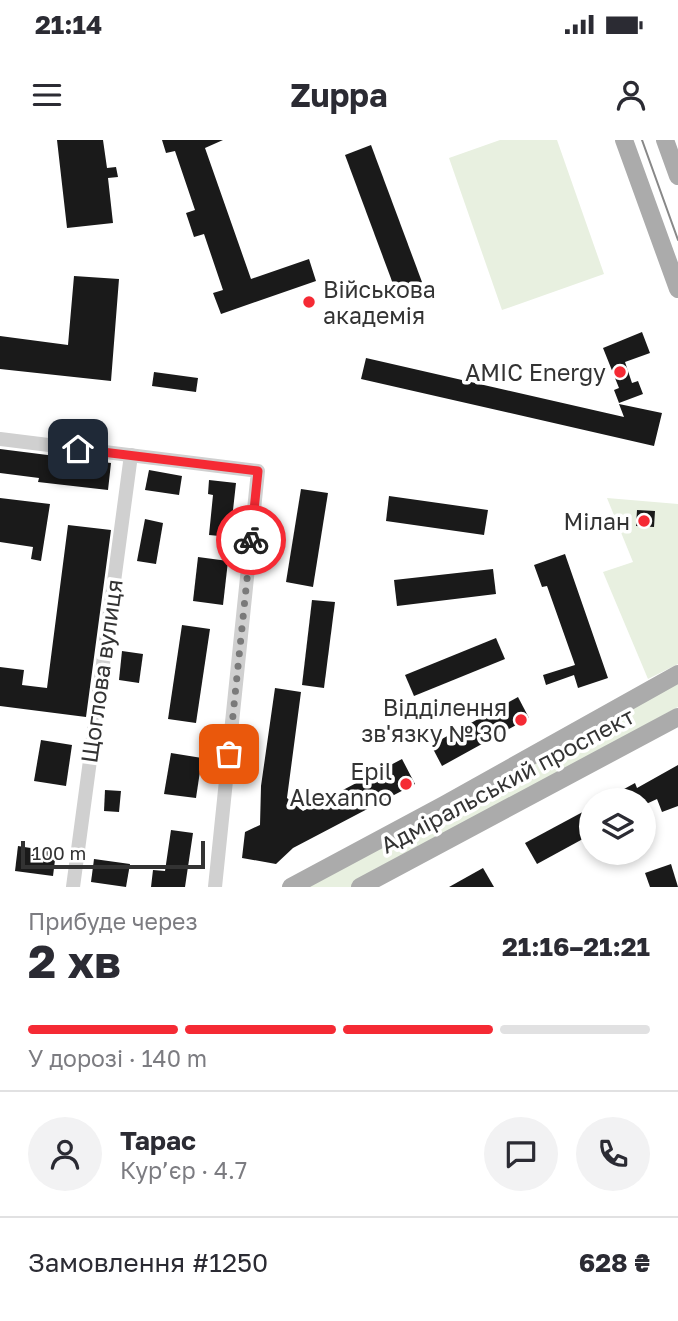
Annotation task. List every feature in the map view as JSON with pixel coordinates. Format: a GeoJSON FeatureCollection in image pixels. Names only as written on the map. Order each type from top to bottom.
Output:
{"type":"FeatureCollection","features":[{"type":"Feature","properties":{"kind":"main road"},"geometry":{"type":"LineString","coordinates":[[624,140],[678,289]]}},
{"type":"Feature","properties":{"kind":"main road"},"geometry":{"type":"LineString","coordinates":[[665,140],[678,176]]}},
{"type":"Feature","properties":{"kind":"main road","name":"Адміральський проспект"},"geometry":{"type":"LineString","coordinates":[[291,887],[678,674]]}},
{"type":"Feature","properties":{"kind":"main road","name":"Адміральський проспект"},"geometry":{"type":"LineString","coordinates":[[360,887],[678,717]]}},
{"type":"Feature","properties":{"kind":"street"},"geometry":{"type":"LineString","coordinates":[[0,439],[258,471],[215,887]]}},
{"type":"Feature","properties":{"kind":"street","name":"Щоглова вулиця"},"geometry":{"type":"LineString","coordinates":[[73,887],[131,455]]}},
{"type":"Feature","properties":{"kind":"green space"},"geometry":{"type":"Polygon","coordinates":[[[500,140],[557,140],[604,274],[502,310],[449,158],[500,140]]]}},
{"type":"Feature","properties":{"kind":"green space"},"geometry":{"type":"Polygon","coordinates":[[[607,498],[678,504],[678,664],[648,679],[603,572],[633,562],[607,498]]]}},
{"type":"Feature","properties":{"kind":"green space"},"geometry":{"type":"Polygon","coordinates":[[[678,680],[678,707],[352,887],[303,887],[678,680]]]}},
{"type":"Feature","properties":{"kind":"building"},"geometry":{"type":"Polygon","coordinates":[[[57,140],[103,140],[107,168],[116,167],[118,177],[108,178],[113,223],[67,228],[57,140]]]}},
{"type":"Feature","properties":{"kind":"building"},"geometry":{"type":"Polygon","coordinates":[[[162,140],[223,140],[205,148],[251,279],[309,259],[316,281],[221,314],[213,293],[223,290],[204,234],[194,237],[186,213],[195,210],[175,151],[166,153],[162,140]]]}},
{"type":"Feature","properties":{"kind":"building"},"geometry":{"type":"Polygon","coordinates":[[[371,145],[422,282],[396,292],[345,155],[371,145]]]}},
{"type":"Feature","properties":{"kind":"building"},"geometry":{"type":"Polygon","coordinates":[[[74,276],[119,279],[111,381],[0,369],[0,336],[68,345],[74,276]]]}},
{"type":"Feature","properties":{"kind":"building","name":"AMIC Energy"},"geometry":{"type":"Polygon","coordinates":[[[642,332],[650,353],[625,362],[632,383],[638,381],[643,394],[619,403],[614,390],[619,388],[603,348],[642,332]]]}},
{"type":"Feature","properties":{"kind":"building"},"geometry":{"type":"Polygon","coordinates":[[[366,358],[624,417],[619,404],[662,413],[654,446],[361,379],[366,358]]]}},
{"type":"Feature","properties":{"kind":"building"},"geometry":{"type":"Polygon","coordinates":[[[154,372],[198,378],[196,392],[152,386],[154,372]]]}},
{"type":"Feature","properties":{"kind":"building"},"geometry":{"type":"Polygon","coordinates":[[[0,449],[111,463],[108,490],[38,482],[39,478],[0,473],[0,449]]]}},
{"type":"Feature","properties":{"kind":"building"},"geometry":{"type":"Polygon","coordinates":[[[149,470],[182,476],[179,495],[145,490],[149,470]]]}},
{"type":"Feature","properties":{"kind":"building"},"geometry":{"type":"Polygon","coordinates":[[[209,480],[236,483],[230,537],[209,535],[213,495],[208,494],[209,480]]]}},
{"type":"Feature","properties":{"kind":"building"},"geometry":{"type":"Polygon","coordinates":[[[301,489],[328,493],[313,587],[286,582],[301,489]]]}},
{"type":"Feature","properties":{"kind":"building"},"geometry":{"type":"Polygon","coordinates":[[[389,496],[488,510],[484,535],[386,521],[389,496]]]}},
{"type":"Feature","properties":{"kind":"building"},"geometry":{"type":"Polygon","coordinates":[[[0,498],[50,504],[41,561],[31,559],[33,547],[0,542],[0,498]]]}},
{"type":"Feature","properties":{"kind":"building"},"geometry":{"type":"Polygon","coordinates":[[[637,510],[655,511],[654,527],[636,526],[637,510]]]}},
{"type":"Feature","properties":{"kind":"building"},"geometry":{"type":"Polygon","coordinates":[[[145,519],[163,523],[156,564],[137,561],[145,519]]]}},
{"type":"Feature","properties":{"kind":"building"},"geometry":{"type":"Polygon","coordinates":[[[68,525],[111,530],[86,717],[0,706],[0,667],[24,670],[22,685],[47,688],[68,525]]]}},
{"type":"Feature","properties":{"kind":"building"},"geometry":{"type":"Polygon","coordinates":[[[565,554],[608,678],[578,688],[574,675],[546,685],[543,675],[575,665],[547,586],[542,587],[534,565],[565,554]]]}},
{"type":"Feature","properties":{"kind":"building"},"geometry":{"type":"Polygon","coordinates":[[[198,557],[228,561],[223,605],[193,601],[198,557]]]}},
{"type":"Feature","properties":{"kind":"building"},"geometry":{"type":"Polygon","coordinates":[[[493,569],[496,594],[397,606],[394,580],[493,569]]]}},
{"type":"Feature","properties":{"kind":"building"},"geometry":{"type":"Polygon","coordinates":[[[312,600],[335,602],[324,688],[302,685],[312,600]]]}},
{"type":"Feature","properties":{"kind":"building"},"geometry":{"type":"Polygon","coordinates":[[[182,625],[210,629],[196,723],[168,719],[182,625]]]}},
{"type":"Feature","properties":{"kind":"building"},"geometry":{"type":"Polygon","coordinates":[[[496,638],[505,659],[414,696],[405,675],[496,638]]]}},
{"type":"Feature","properties":{"kind":"building"},"geometry":{"type":"Polygon","coordinates":[[[122,651],[143,654],[139,683],[119,680],[122,651]]]}},
{"type":"Feature","properties":{"kind":"building"},"geometry":{"type":"Polygon","coordinates":[[[275,688],[301,692],[287,798],[303,811],[402,759],[415,784],[293,848],[276,864],[242,858],[245,832],[260,825],[261,786],[275,688]]]}},
{"type":"Feature","properties":{"kind":"building"},"geometry":{"type":"Polygon","coordinates":[[[518,697],[529,718],[442,766],[431,745],[518,697]]]}},
{"type":"Feature","properties":{"kind":"building"},"geometry":{"type":"Polygon","coordinates":[[[41,740],[72,745],[66,786],[34,781],[41,740]]]}},
{"type":"Feature","properties":{"kind":"building"},"geometry":{"type":"Polygon","coordinates":[[[171,753],[202,758],[196,798],[164,794],[171,753]]]}},
{"type":"Feature","properties":{"kind":"building"},"geometry":{"type":"Polygon","coordinates":[[[678,765],[678,806],[662,812],[656,799],[656,788],[637,788],[678,765]]]}},
{"type":"Feature","properties":{"kind":"building"},"geometry":{"type":"Polygon","coordinates":[[[105,790],[121,791],[119,812],[104,811],[105,790]]]}},
{"type":"Feature","properties":{"kind":"building"},"geometry":{"type":"Polygon","coordinates":[[[579,814],[579,841],[537,864],[525,843],[579,814]]]}},
{"type":"Feature","properties":{"kind":"building"},"geometry":{"type":"Polygon","coordinates":[[[171,830],[193,833],[185,887],[151,887],[153,870],[165,871],[171,830]]]}},
{"type":"Feature","properties":{"kind":"building"},"geometry":{"type":"Polygon","coordinates":[[[18,846],[56,852],[53,876],[15,871],[18,846]]]}},
{"type":"Feature","properties":{"kind":"building"},"geometry":{"type":"Polygon","coordinates":[[[94,859],[130,864],[126,887],[91,882],[94,859]]]}},
{"type":"Feature","properties":{"kind":"building"},"geometry":{"type":"Polygon","coordinates":[[[671,864],[678,887],[650,887],[645,873],[671,864]]]}},
{"type":"Feature","properties":{"kind":"building"},"geometry":{"type":"Polygon","coordinates":[[[483,868],[494,887],[449,887],[483,868]]]}},
{"type":"Feature","properties":{"kind":"tram line"},"geometry":{"type":"LineString","coordinates":[[642,140],[678,240]]}},
{"type":"Feature","properties":{"kind":"way so far"},"geometry":{"type":"LineString","coordinates":[[229,754],[251,540]]}},
{"type":"Feature","properties":{"kind":"place","name":"Військова академія"},"geometry":{"type":"Point","coordinates":[309,302]}},
{"type":"Feature","properties":{"kind":"place","name":"AMIC Energy"},"geometry":{"type":"Point","coordinates":[620,372]}},
{"type":"Feature","properties":{"kind":"place","name":"Мілан"},"geometry":{"type":"Point","coordinates":[644,521]}},
{"type":"Feature","properties":{"kind":"place","name":"Відділення зв'язку № 30"},"geometry":{"type":"Point","coordinates":[521,720]}},
{"type":"Feature","properties":{"kind":"place","name":"Epil Alexanno"},"geometry":{"type":"Point","coordinates":[406,784]}},
{"type":"Feature","properties":{"kind":"route"},"geometry":{"type":"LineString","coordinates":[[78,449],[258,471],[251,540]]}}]}
